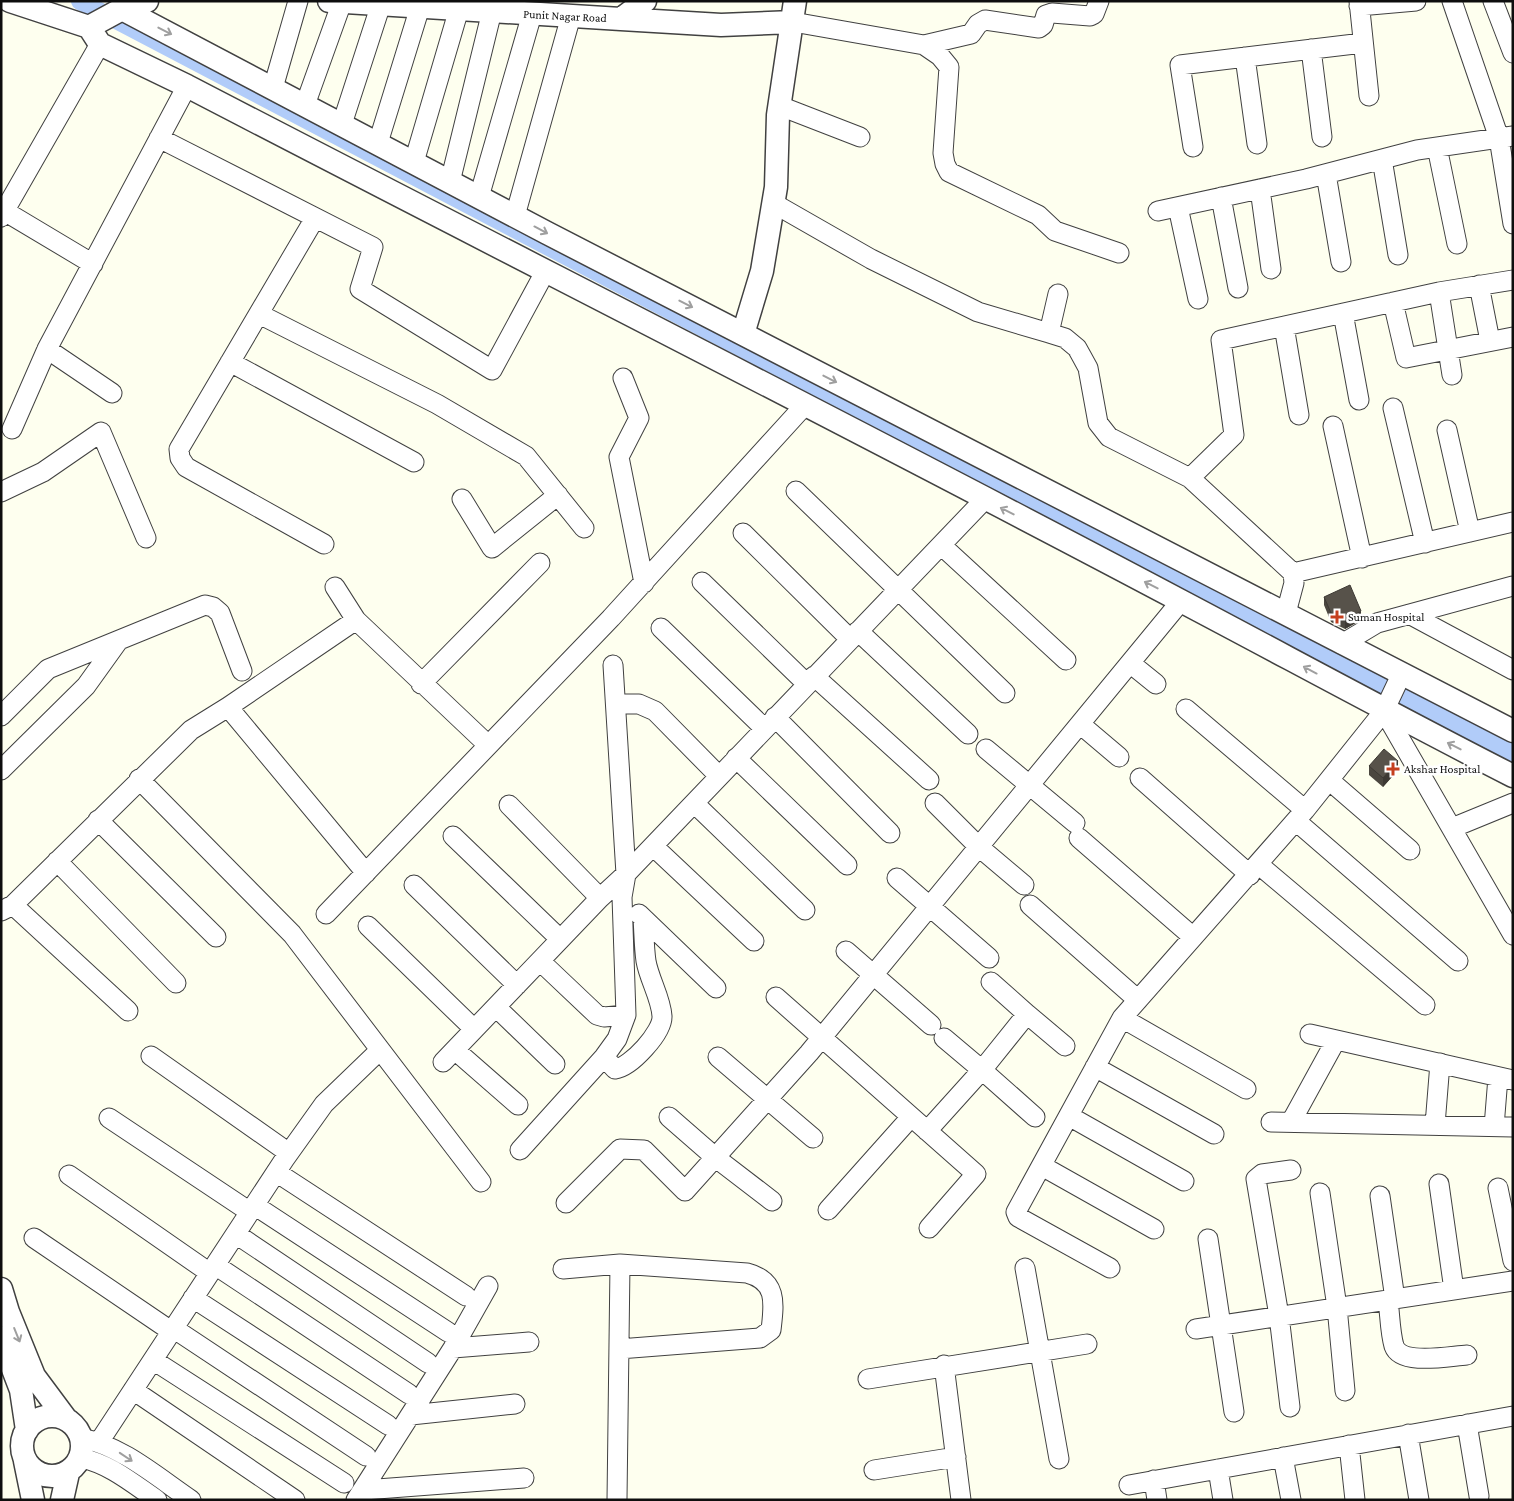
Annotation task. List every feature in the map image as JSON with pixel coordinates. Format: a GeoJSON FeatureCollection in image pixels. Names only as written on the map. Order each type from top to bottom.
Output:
{"type":"FeatureCollection","features":[{"type":"Feature","properties":{"kind":"street"},"geometry":{"type":"LineString","coordinates":[[10,1],[93,33],[187,86],[985,499],[1181,601],[1384,711],[1513,776]]}},
{"type":"Feature","properties":{"kind":"street"},"geometry":{"type":"LineString","coordinates":[[93,264],[2,212],[93,33],[121,10],[147,1]]}},
{"type":"Feature","properties":{"kind":"street"},"geometry":{"type":"LineString","coordinates":[[273,88],[298,1]]}},
{"type":"Feature","properties":{"kind":"street","name":"Punit Nagar Road"},"geometry":{"type":"LineString","coordinates":[[336,2],[621,19],[645,1]]}},
{"type":"Feature","properties":{"kind":"street"},"geometry":{"type":"LineString","coordinates":[[924,45],[970,34],[978,24],[985,20],[1039,28],[1043,25],[1046,15],[1052,13],[1090,16],[1094,14],[1099,1]]}},
{"type":"Feature","properties":{"kind":"street"},"geometry":{"type":"LineString","coordinates":[[1369,96],[1359,4],[1416,1]]}},
{"type":"Feature","properties":{"kind":"street"},"geometry":{"type":"LineString","coordinates":[[1493,1],[1513,53]]}},
{"type":"Feature","properties":{"kind":"street"},"geometry":{"type":"LineString","coordinates":[[305,105],[336,2]]}},
{"type":"Feature","properties":{"kind":"street"},"geometry":{"type":"LineString","coordinates":[[1458,3],[1506,137],[1513,224]]}},
{"type":"Feature","properties":{"kind":"street"},"geometry":{"type":"LineString","coordinates":[[342,124],[381,4]]}},
{"type":"Feature","properties":{"kind":"street"},"geometry":{"type":"LineString","coordinates":[[378,144],[420,7]]}},
{"type":"Feature","properties":{"kind":"street"},"geometry":{"type":"LineString","coordinates":[[414,162],[459,9]]}},
{"type":"Feature","properties":{"kind":"street"},"geometry":{"type":"LineString","coordinates":[[121,10],[515,216],[1286,613],[1401,675],[1513,731]]}},
{"type":"Feature","properties":{"kind":"street"},"geometry":{"type":"LineString","coordinates":[[450,182],[492,11]]}},
{"type":"Feature","properties":{"kind":"street"},"geometry":{"type":"LineString","coordinates":[[621,19],[721,25],[794,11],[924,45],[940,56],[949,67],[943,153],[944,164],[949,172],[1038,215],[1055,231],[1119,253]]}},
{"type":"Feature","properties":{"kind":"street"},"geometry":{"type":"LineString","coordinates":[[743,334],[762,271],[773,203],[780,106],[794,11]]}},
{"type":"Feature","properties":{"kind":"street"},"geometry":{"type":"LineString","coordinates":[[479,197],[532,14]]}},
{"type":"Feature","properties":{"kind":"street"},"geometry":{"type":"LineString","coordinates":[[515,216],[571,16]]}},
{"type":"Feature","properties":{"kind":"street"},"geometry":{"type":"LineString","coordinates":[[1193,146],[1180,65],[1363,43]]}},
{"type":"Feature","properties":{"kind":"street"},"geometry":{"type":"LineString","coordinates":[[1311,49],[1322,137]]}},
{"type":"Feature","properties":{"kind":"street"},"geometry":{"type":"LineString","coordinates":[[1245,57],[1257,144]]}},
{"type":"Feature","properties":{"kind":"street"},"geometry":{"type":"LineString","coordinates":[[12,429],[48,349],[187,86]]}},
{"type":"Feature","properties":{"kind":"street"},"geometry":{"type":"LineString","coordinates":[[780,106],[860,137]]}},
{"type":"Feature","properties":{"kind":"street"},"geometry":{"type":"LineString","coordinates":[[1158,211],[1437,147],[1506,137]]}},
{"type":"Feature","properties":{"kind":"street"},"geometry":{"type":"LineString","coordinates":[[159,138],[373,247],[360,289],[492,370],[546,272]]}},
{"type":"Feature","properties":{"kind":"street"},"geometry":{"type":"LineString","coordinates":[[1437,147],[1457,244]]}},
{"type":"Feature","properties":{"kind":"street"},"geometry":{"type":"LineString","coordinates":[[1382,159],[1398,255]]}},
{"type":"Feature","properties":{"kind":"street"},"geometry":{"type":"LineString","coordinates":[[1326,174],[1340,262]]}},
{"type":"Feature","properties":{"kind":"street"},"geometry":{"type":"LineString","coordinates":[[1260,189],[1271,269]]}},
{"type":"Feature","properties":{"kind":"street"},"geometry":{"type":"LineString","coordinates":[[1221,197],[1238,288]]}},
{"type":"Feature","properties":{"kind":"street"},"geometry":{"type":"LineString","coordinates":[[773,203],[871,259],[978,312],[1065,338],[1077,348],[1088,368],[1098,423],[1109,437],[1190,478],[1293,573],[1294,583],[1286,613]]}},
{"type":"Feature","properties":{"kind":"street"},"geometry":{"type":"LineString","coordinates":[[1178,207],[1198,299]]}},
{"type":"Feature","properties":{"kind":"street"},"geometry":{"type":"LineString","coordinates":[[315,218],[179,450],[180,458],[186,467],[324,544]]}},
{"type":"Feature","properties":{"kind":"street"},"geometry":{"type":"LineString","coordinates":[[1190,478],[1234,435],[1221,340],[1439,292],[1513,280]]}},
{"type":"Feature","properties":{"kind":"street"},"geometry":{"type":"LineString","coordinates":[[1479,285],[1490,341]]}},
{"type":"Feature","properties":{"kind":"street"},"geometry":{"type":"LineString","coordinates":[[1439,292],[1452,375]]}},
{"type":"Feature","properties":{"kind":"street"},"geometry":{"type":"LineString","coordinates":[[1049,333],[1058,294]]}},
{"type":"Feature","properties":{"kind":"street"},"geometry":{"type":"LineString","coordinates":[[1393,302],[1406,358],[1513,337]]}},
{"type":"Feature","properties":{"kind":"street"},"geometry":{"type":"LineString","coordinates":[[1343,313],[1359,400]]}},
{"type":"Feature","properties":{"kind":"street"},"geometry":{"type":"LineString","coordinates":[[259,314],[437,404],[526,456],[584,528]]}},
{"type":"Feature","properties":{"kind":"street"},"geometry":{"type":"LineString","coordinates":[[1284,326],[1299,415]]}},
{"type":"Feature","properties":{"kind":"street"},"geometry":{"type":"LineString","coordinates":[[48,349],[112,393]]}},
{"type":"Feature","properties":{"kind":"street"},"geometry":{"type":"LineString","coordinates":[[230,362],[414,462]]}},
{"type":"Feature","properties":{"kind":"street"},"geometry":{"type":"LineString","coordinates":[[624,378],[639,418],[619,457],[644,583]]}},
{"type":"Feature","properties":{"kind":"street"},"geometry":{"type":"LineString","coordinates":[[326,914],[644,583],[804,406]]}},
{"type":"Feature","properties":{"kind":"street"},"geometry":{"type":"LineString","coordinates":[[1393,408],[1424,543]]}},
{"type":"Feature","properties":{"kind":"street"},"geometry":{"type":"LineString","coordinates":[[1333,426],[1362,558]]}},
{"type":"Feature","properties":{"kind":"street"},"geometry":{"type":"LineString","coordinates":[[1447,430],[1470,532]]}},
{"type":"Feature","properties":{"kind":"street"},"geometry":{"type":"LineString","coordinates":[[1,492],[43,472],[101,432],[146,538]]}},
{"type":"Feature","properties":{"kind":"street"},"geometry":{"type":"LineString","coordinates":[[518,1105],[449,1056],[985,499],[1000,466]]}},
{"type":"Feature","properties":{"kind":"street"},"geometry":{"type":"LineString","coordinates":[[796,492],[1005,692]]}},
{"type":"Feature","properties":{"kind":"street"},"geometry":{"type":"LineString","coordinates":[[462,499],[492,548],[558,495]]}},
{"type":"Feature","properties":{"kind":"street"},"geometry":{"type":"LineString","coordinates":[[1293,573],[1513,522]]}},
{"type":"Feature","properties":{"kind":"street"},"geometry":{"type":"LineString","coordinates":[[743,533],[854,635],[968,734]]}},
{"type":"Feature","properties":{"kind":"street"},"geometry":{"type":"LineString","coordinates":[[940,545],[1066,660]]}},
{"type":"Feature","properties":{"kind":"street"},"geometry":{"type":"LineString","coordinates":[[421,684],[540,564]]}},
{"type":"Feature","properties":{"kind":"street"},"geometry":{"type":"LineString","coordinates":[[702,582],[811,680],[929,780]]}},
{"type":"Feature","properties":{"kind":"street"},"geometry":{"type":"LineString","coordinates":[[1342,644],[1377,623],[1513,586]]}},
{"type":"Feature","properties":{"kind":"street"},"geometry":{"type":"LineString","coordinates":[[335,587],[356,620],[421,684],[488,745]]}},
{"type":"Feature","properties":{"kind":"street"},"geometry":{"type":"LineString","coordinates":[[566,1203],[620,1148],[644,1150],[685,1191],[822,1037],[980,848],[1181,601]]}},
{"type":"Feature","properties":{"kind":"street"},"geometry":{"type":"LineString","coordinates":[[1,716],[48,669],[205,605],[213,607],[220,613],[242,671]]}},
{"type":"Feature","properties":{"kind":"street"},"geometry":{"type":"LineString","coordinates":[[1409,614],[1513,670]]}},
{"type":"Feature","properties":{"kind":"street"},"geometry":{"type":"LineString","coordinates":[[128,1011],[7,908],[191,730],[356,620]]}},
{"type":"Feature","properties":{"kind":"street"},"geometry":{"type":"LineString","coordinates":[[661,628],[890,833]]}},
{"type":"Feature","properties":{"kind":"street"},"geometry":{"type":"LineString","coordinates":[[1,770],[86,686],[118,640]]}},
{"type":"Feature","properties":{"kind":"street"},"geometry":{"type":"LineString","coordinates":[[1130,663],[1156,684]]}},
{"type":"Feature","properties":{"kind":"street"},"geometry":{"type":"LineString","coordinates":[[520,1150],[604,1057],[617,1039],[626,1015],[622,897],[626,874],[613,665]]}},
{"type":"Feature","properties":{"kind":"street"},"geometry":{"type":"LineString","coordinates":[[1110,1268],[1018,1217],[1016,1212],[1122,1018],[1301,815],[1384,711],[1401,675]]}},
{"type":"Feature","properties":{"kind":"street"},"geometry":{"type":"LineString","coordinates":[[616,704],[639,704],[655,711],[719,776]]}},
{"type":"Feature","properties":{"kind":"street"},"geometry":{"type":"LineString","coordinates":[[228,707],[366,872]]}},
{"type":"Feature","properties":{"kind":"street"},"geometry":{"type":"LineString","coordinates":[[1186,709],[1458,961]]}},
{"type":"Feature","properties":{"kind":"street"},"geometry":{"type":"LineString","coordinates":[[1384,711],[1513,935]]}},
{"type":"Feature","properties":{"kind":"street"},"geometry":{"type":"LineString","coordinates":[[1080,724],[1119,757]]}},
{"type":"Feature","properties":{"kind":"street"},"geometry":{"type":"LineString","coordinates":[[986,749],[1030,786],[1193,938]]}},
{"type":"Feature","properties":{"kind":"street"},"geometry":{"type":"LineString","coordinates":[[736,758],[847,865]]}},
{"type":"Feature","properties":{"kind":"street"},"geometry":{"type":"LineString","coordinates":[[1140,778],[1425,1005]]}},
{"type":"Feature","properties":{"kind":"street"},"geometry":{"type":"LineString","coordinates":[[139,779],[292,934],[379,1051],[481,1182]]}},
{"type":"Feature","properties":{"kind":"street"},"geometry":{"type":"LineString","coordinates":[[1329,780],[1410,850]]}},
{"type":"Feature","properties":{"kind":"street"},"geometry":{"type":"LineString","coordinates":[[694,803],[805,910]]}},
{"type":"Feature","properties":{"kind":"street"},"geometry":{"type":"LineString","coordinates":[[935,803],[980,848],[1024,885]]}},
{"type":"Feature","properties":{"kind":"street"},"geometry":{"type":"LineString","coordinates":[[1452,828],[1513,803]]}},
{"type":"Feature","properties":{"kind":"street"},"geometry":{"type":"LineString","coordinates":[[509,805],[600,898]]}},
{"type":"Feature","properties":{"kind":"street"},"geometry":{"type":"LineString","coordinates":[[98,820],[216,938]]}},
{"type":"Feature","properties":{"kind":"street"},"geometry":{"type":"LineString","coordinates":[[453,836],[560,939]]}},
{"type":"Feature","properties":{"kind":"street"},"geometry":{"type":"LineString","coordinates":[[653,846],[754,941]]}},
{"type":"Feature","properties":{"kind":"street"},"geometry":{"type":"LineString","coordinates":[[56,862],[176,983]]}},
{"type":"Feature","properties":{"kind":"street"},"geometry":{"type":"LineString","coordinates":[[897,878],[989,958]]}},
{"type":"Feature","properties":{"kind":"street"},"geometry":{"type":"LineString","coordinates":[[414,885],[516,985]]}},
{"type":"Feature","properties":{"kind":"street"},"geometry":{"type":"LineString","coordinates":[[622,897],[716,988]]}},
{"type":"Feature","properties":{"kind":"street"},"geometry":{"type":"LineString","coordinates":[[1030,905],[1138,1000]]}},
{"type":"Feature","properties":{"kind":"street"},"geometry":{"type":"LineString","coordinates":[[604,1057],[615,1068],[620,1068],[634,1060],[661,1026],[662,1015],[646,960],[643,918]]}},
{"type":"Feature","properties":{"kind":"street"},"geometry":{"type":"LineString","coordinates":[[368,926],[474,1029]]}},
{"type":"Feature","properties":{"kind":"street"},"geometry":{"type":"LineString","coordinates":[[846,951],[1035,1118]]}},
{"type":"Feature","properties":{"kind":"street"},"geometry":{"type":"LineString","coordinates":[[540,961],[597,1015],[604,1017],[626,1015]]}},
{"type":"Feature","properties":{"kind":"street"},"geometry":{"type":"LineString","coordinates":[[991,982],[1065,1046]]}},
{"type":"Feature","properties":{"kind":"street"},"geometry":{"type":"LineString","coordinates":[[776,997],[976,1174],[929,1228]]}},
{"type":"Feature","properties":{"kind":"street"},"geometry":{"type":"LineString","coordinates":[[496,1006],[555,1064]]}},
{"type":"Feature","properties":{"kind":"street"},"geometry":{"type":"LineString","coordinates":[[927,1131],[982,1070],[1027,1014]]}},
{"type":"Feature","properties":{"kind":"street"},"geometry":{"type":"LineString","coordinates":[[1122,1018],[1246,1089]]}},
{"type":"Feature","properties":{"kind":"street"},"geometry":{"type":"LineString","coordinates":[[1310,1034],[1506,1078],[1494,1127]]}},
{"type":"Feature","properties":{"kind":"street"},"geometry":{"type":"LineString","coordinates":[[1291,1122],[1336,1040]]}},
{"type":"Feature","properties":{"kind":"street"},"geometry":{"type":"LineString","coordinates":[[26,1461],[40,1474],[50,1477],[82,1453],[133,1390],[276,1172],[324,1104],[379,1051]]}},
{"type":"Feature","properties":{"kind":"street"},"geometry":{"type":"LineString","coordinates":[[151,1056],[289,1153]]}},
{"type":"Feature","properties":{"kind":"street"},"geometry":{"type":"LineString","coordinates":[[718,1057],[813,1138]]}},
{"type":"Feature","properties":{"kind":"street"},"geometry":{"type":"LineString","coordinates":[[1435,1126],[1440,1063]]}},
{"type":"Feature","properties":{"kind":"street"},"geometry":{"type":"LineString","coordinates":[[1095,1067],[1214,1134]]}},
{"type":"Feature","properties":{"kind":"street"},"geometry":{"type":"LineString","coordinates":[[1068,1116],[1184,1181]]}},
{"type":"Feature","properties":{"kind":"street"},"geometry":{"type":"LineString","coordinates":[[669,1117],[716,1158],[772,1202]]}},
{"type":"Feature","properties":{"kind":"street"},"geometry":{"type":"LineString","coordinates":[[828,1210],[911,1117]]}},
{"type":"Feature","properties":{"kind":"street"},"geometry":{"type":"LineString","coordinates":[[109,1118],[252,1209],[451,1340],[529,1342]]}},
{"type":"Feature","properties":{"kind":"street"},"geometry":{"type":"LineString","coordinates":[[1271,1122],[1513,1127]]}},
{"type":"Feature","properties":{"kind":"street"},"geometry":{"type":"LineString","coordinates":[[1042,1166],[1154,1228]]}},
{"type":"Feature","properties":{"kind":"street"},"geometry":{"type":"LineString","coordinates":[[1290,1407],[1279,1316],[1256,1179],[1262,1174],[1292,1170]]}},
{"type":"Feature","properties":{"kind":"street"},"geometry":{"type":"LineString","coordinates":[[276,1172],[466,1296]]}},
{"type":"Feature","properties":{"kind":"street"},"geometry":{"type":"LineString","coordinates":[[69,1175],[409,1394]]}},
{"type":"Feature","properties":{"kind":"street"},"geometry":{"type":"LineString","coordinates":[[1440,1184],[1454,1290]]}},
{"type":"Feature","properties":{"kind":"street"},"geometry":{"type":"LineString","coordinates":[[1498,1188],[1513,1261]]}},
{"type":"Feature","properties":{"kind":"street"},"geometry":{"type":"LineString","coordinates":[[1320,1193],[1337,1307],[1346,1391]]}},
{"type":"Feature","properties":{"kind":"street"},"geometry":{"type":"LineString","coordinates":[[1380,1196],[1392,1299],[1394,1347],[1399,1354],[1409,1358],[1467,1355]]}},
{"type":"Feature","properties":{"kind":"street"},"geometry":{"type":"LineString","coordinates":[[236,1234],[428,1363]]}},
{"type":"Feature","properties":{"kind":"street"},"geometry":{"type":"LineString","coordinates":[[34,1238],[366,1456]]}},
{"type":"Feature","properties":{"kind":"street"},"geometry":{"type":"LineString","coordinates":[[1208,1239],[1234,1412]]}},
{"type":"Feature","properties":{"kind":"street"},"geometry":{"type":"LineString","coordinates":[[616,1500],[620,1264]]}},
{"type":"Feature","properties":{"kind":"street"},"geometry":{"type":"LineString","coordinates":[[563,1269],[620,1264],[747,1273],[760,1277],[768,1284],[773,1306],[771,1330],[760,1338],[619,1349]]}},
{"type":"Feature","properties":{"kind":"street"},"geometry":{"type":"LineString","coordinates":[[1025,1268],[1059,1459]]}},
{"type":"Feature","properties":{"kind":"street"},"geometry":{"type":"LineString","coordinates":[[1196,1329],[1513,1281]]}},
{"type":"Feature","properties":{"kind":"street"},"geometry":{"type":"LineString","coordinates":[[360,1495],[411,1415],[451,1340],[488,1286]]}},
{"type":"Feature","properties":{"kind":"street"},"geometry":{"type":"LineString","coordinates":[[1,1289],[8,1312],[34,1376],[66,1419]]}},
{"type":"Feature","properties":{"kind":"street"},"geometry":{"type":"LineString","coordinates":[[193,1298],[388,1424]]}},
{"type":"Feature","properties":{"kind":"street"},"geometry":{"type":"LineString","coordinates":[[1,1338],[21,1390],[27,1430]]}},
{"type":"Feature","properties":{"kind":"street"},"geometry":{"type":"LineString","coordinates":[[868,1379],[944,1365],[1086,1344]]}},
{"type":"Feature","properties":{"kind":"street"},"geometry":{"type":"LineString","coordinates":[[152,1360],[344,1483]]}},
{"type":"Feature","properties":{"kind":"street"},"geometry":{"type":"LineString","coordinates":[[944,1365],[961,1500]]}},
{"type":"Feature","properties":{"kind":"street"},"geometry":{"type":"LineString","coordinates":[[133,1390],[295,1500]]}},
{"type":"Feature","properties":{"kind":"street"},"geometry":{"type":"LineString","coordinates":[[411,1415],[515,1404]]}},
{"type":"Feature","properties":{"kind":"street"},"geometry":{"type":"LineString","coordinates":[[33,1500],[26,1461],[22,1451],[22,1441],[27,1430],[34,1422],[45,1417],[55,1416],[66,1419],[75,1425],[82,1453],[62,1500]]}},
{"type":"Feature","properties":{"kind":"street"},"geometry":{"type":"LineString","coordinates":[[1129,1485],[1513,1416]]}},
{"type":"Feature","properties":{"kind":"street"},"geometry":{"type":"LineString","coordinates":[[1467,1424],[1479,1496]]}},
{"type":"Feature","properties":{"kind":"street"},"geometry":{"type":"LineString","coordinates":[[1408,1434],[1419,1500]]}},
{"type":"Feature","properties":{"kind":"street"},"geometry":{"type":"LineString","coordinates":[[1349,1445],[1355,1500]]}},
{"type":"Feature","properties":{"kind":"street"},"geometry":{"type":"LineString","coordinates":[[82,1453],[110,1468],[156,1500]]}},
{"type":"Feature","properties":{"kind":"street"},"geometry":{"type":"LineString","coordinates":[[82,1453],[191,1500]]}},
{"type":"Feature","properties":{"kind":"street"},"geometry":{"type":"LineString","coordinates":[[874,1470],[956,1457]]}},
{"type":"Feature","properties":{"kind":"street"},"geometry":{"type":"LineString","coordinates":[[1283,1457],[1291,1500]]}},
{"type":"Feature","properties":{"kind":"street"},"geometry":{"type":"LineString","coordinates":[[1218,1468],[1223,1500]]}},
{"type":"Feature","properties":{"kind":"street"},"geometry":{"type":"LineString","coordinates":[[360,1495],[524,1478]]}},
{"type":"Feature","properties":{"kind":"street"},"geometry":{"type":"LineString","coordinates":[[1154,1480],[1157,1500]]}},
{"type":"Feature","properties":{"kind":"building"},"geometry":{"type":"Polygon","coordinates":[[[1350,585],[1361,611],[1345,620],[1331,613],[1324,597],[1350,585]]]}},
{"type":"Feature","properties":{"kind":"building"},"geometry":{"type":"Polygon","coordinates":[[[1384,749],[1398,761],[1383,778],[1369,766],[1384,749]]]}},
{"type":"Feature","properties":{"kind":"waterway"},"geometry":{"type":"LineString","coordinates":[[80,1],[1513,753]]}},
{"type":"Feature","properties":{"kind":"place","name":"Suman Hospital"},"geometry":{"type":"Point","coordinates":[1337,617]}},
{"type":"Feature","properties":{"kind":"place","name":"Akshar Hospital"},"geometry":{"type":"Point","coordinates":[1393,769]}}]}
